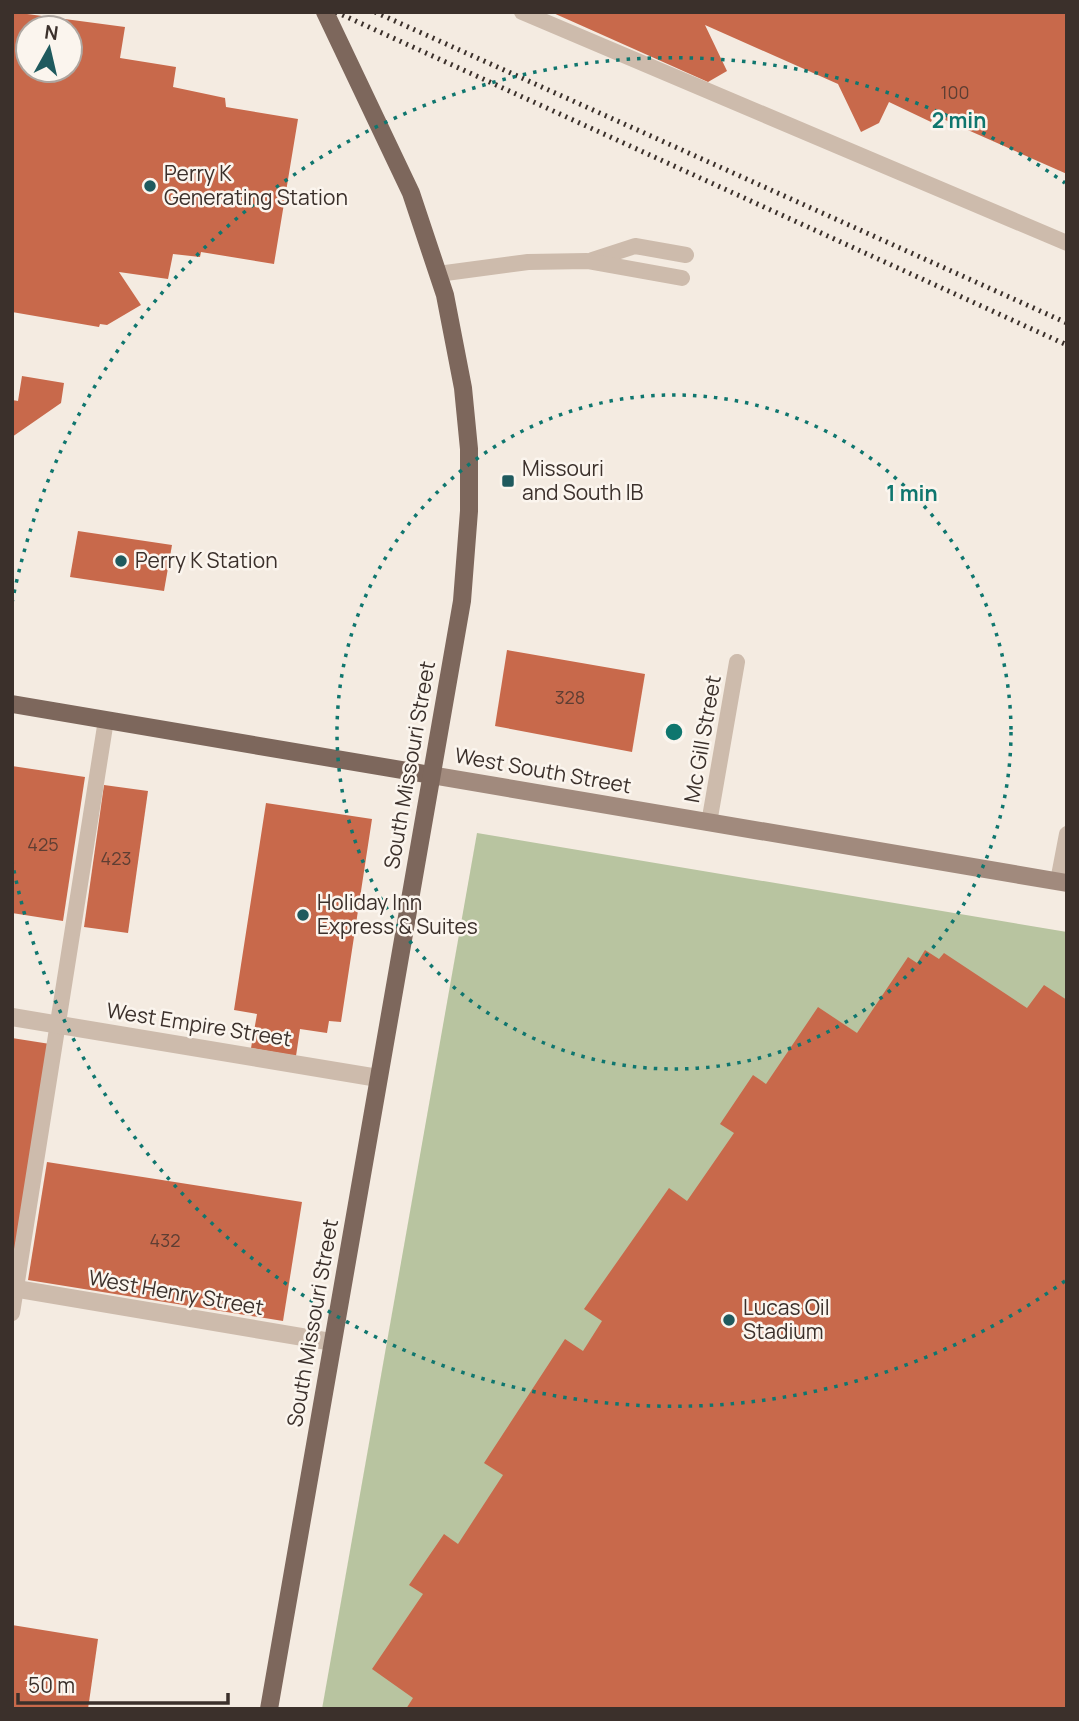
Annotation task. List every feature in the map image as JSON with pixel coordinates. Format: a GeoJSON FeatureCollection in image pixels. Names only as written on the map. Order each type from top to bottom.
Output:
{"type":"FeatureCollection","features":[{"type":"Feature","properties":{"kind":"main road","name":"South Missouri Street"},"geometry":{"type":"LineString","coordinates":[[270,1709],[462,601],[470,477],[463,387],[438,274],[411,193],[325,12]]}},
{"type":"Feature","properties":{"kind":"main road","name":"West South Street"},"geometry":{"type":"LineString","coordinates":[[12,704],[1063,882]]}},
{"type":"Feature","properties":{"kind":"street","name":"West Empire Street"},"geometry":{"type":"LineString","coordinates":[[12,1017],[378,1079]]}},
{"type":"Feature","properties":{"kind":"street","name":"West Henry Street"},"geometry":{"type":"LineString","coordinates":[[15,1289],[332,1342]]}},
{"type":"Feature","properties":{"kind":"lane"},"geometry":{"type":"LineString","coordinates":[[522,12],[1067,243]]}},
{"type":"Feature","properties":{"kind":"lane"},"geometry":{"type":"LineString","coordinates":[[587,261],[635,246],[686,255]]}},
{"type":"Feature","properties":{"kind":"lane"},"geometry":{"type":"LineString","coordinates":[[438,274],[528,262],[587,261],[682,278]]}},
{"type":"Feature","properties":{"kind":"lane","name":"Mc Gill Street"},"geometry":{"type":"LineString","coordinates":[[709,823],[737,662]]}},
{"type":"Feature","properties":{"kind":"lane"},"geometry":{"type":"LineString","coordinates":[[12,1313],[106,720]]}},
{"type":"Feature","properties":{"kind":"lane"},"geometry":{"type":"LineString","coordinates":[[1063,882],[1067,834]]}},
{"type":"Feature","properties":{"kind":"green space","name":"Lucas Oil Stadium"},"geometry":{"type":"Polygon","coordinates":[[[477,833],[1067,932],[1067,1709],[322,1709],[477,833]]]}},
{"type":"Feature","properties":{"kind":"building","name":"Perry K Generating Station"},"geometry":{"type":"Polygon","coordinates":[[[12,12],[27,14],[14,14],[14,84],[84,84],[84,22],[125,27],[120,58],[176,67],[173,87],[225,98],[226,107],[298,119],[274,264],[201,252],[200,257],[173,254],[168,279],[119,272],[141,305],[107,325],[100,324],[99,327],[12,312],[12,12]]]}},
{"type":"Feature","properties":{"kind":"building"},"geometry":{"type":"Polygon","coordinates":[[[551,12],[1067,12],[1067,174],[934,115],[931,122],[889,102],[879,123],[861,132],[838,84],[705,25],[727,71],[708,82],[551,12]]]}},
{"type":"Feature","properties":{"kind":"building"},"geometry":{"type":"Polygon","coordinates":[[[22,376],[64,383],[61,403],[12,437],[12,400],[18,401],[22,376]]]}},
{"type":"Feature","properties":{"kind":"building","name":"Perry K Station"},"geometry":{"type":"Polygon","coordinates":[[[78,531],[172,545],[164,591],[70,577],[78,531]]]}},
{"type":"Feature","properties":{"kind":"building"},"geometry":{"type":"Polygon","coordinates":[[[507,650],[645,674],[632,752],[495,726],[507,650]]]}},
{"type":"Feature","properties":{"kind":"building"},"geometry":{"type":"Polygon","coordinates":[[[12,766],[85,777],[63,921],[12,913],[12,766]]]}},
{"type":"Feature","properties":{"kind":"building"},"geometry":{"type":"Polygon","coordinates":[[[104,785],[148,791],[128,933],[84,927],[104,785]]]}},
{"type":"Feature","properties":{"kind":"building","name":"Holiday Inn Express & Suites"},"geometry":{"type":"Polygon","coordinates":[[[266,803],[372,819],[341,1022],[329,1021],[327,1033],[300,1029],[296,1056],[251,1048],[257,1014],[234,1010],[266,803]]]}},
{"type":"Feature","properties":{"kind":"building","name":"Lucas Oil Stadium"},"geometry":{"type":"Polygon","coordinates":[[[925,950],[939,959],[944,953],[1027,1008],[1044,985],[1067,1000],[1067,1709],[406,1709],[413,1698],[372,1669],[423,1594],[409,1585],[444,1534],[458,1544],[503,1475],[484,1463],[565,1339],[583,1351],[602,1321],[584,1309],[669,1188],[687,1201],[734,1133],[720,1124],[753,1075],[766,1084],[818,1007],[857,1033],[908,957],[917,963],[925,950]]]}},
{"type":"Feature","properties":{"kind":"building"},"geometry":{"type":"Polygon","coordinates":[[[12,1038],[50,1044],[14,1254],[12,1254],[12,1038]]]}},
{"type":"Feature","properties":{"kind":"building"},"geometry":{"type":"Polygon","coordinates":[[[47,1162],[302,1202],[283,1321],[28,1280],[47,1162]]]}},
{"type":"Feature","properties":{"kind":"building"},"geometry":{"type":"Polygon","coordinates":[[[12,1625],[98,1639],[88,1709],[12,1709],[12,1625]]]}},
{"type":"Feature","properties":{"kind":"railway"},"geometry":{"type":"LineString","coordinates":[[336,12],[1067,345]]}},
{"type":"Feature","properties":{"kind":"railway"},"geometry":{"type":"LineString","coordinates":[[375,12],[1067,323]]}},
{"type":"Feature","properties":{"kind":"place","name":"Perry K Generating Station"},"geometry":{"type":"Point","coordinates":[150,186]}},
{"type":"Feature","properties":{"kind":"place","name":"Missouri and South IB"},"geometry":{"type":"Point","coordinates":[508,481]}},
{"type":"Feature","properties":{"kind":"place","name":"Perry K Station"},"geometry":{"type":"Point","coordinates":[121,561]}},
{"type":"Feature","properties":{"kind":"place","name":"Holiday Inn Express & Suites"},"geometry":{"type":"Point","coordinates":[303,915]}},
{"type":"Feature","properties":{"kind":"place","name":"Lucas Oil Stadium"},"geometry":{"type":"Point","coordinates":[729,1320]}}]}
